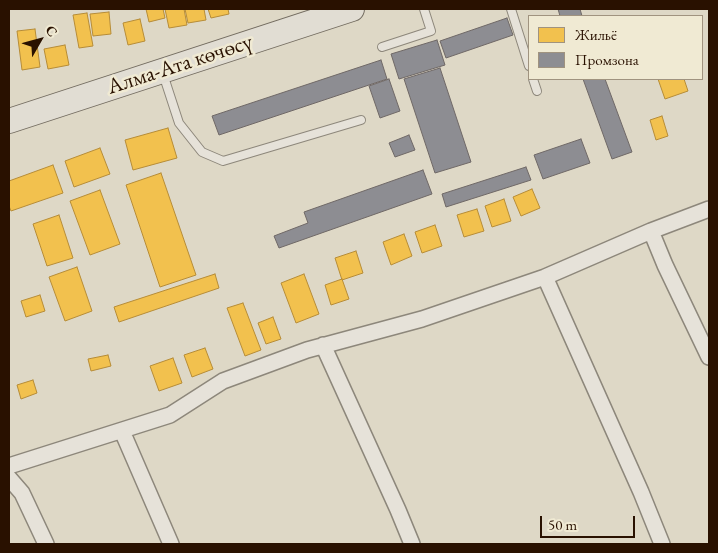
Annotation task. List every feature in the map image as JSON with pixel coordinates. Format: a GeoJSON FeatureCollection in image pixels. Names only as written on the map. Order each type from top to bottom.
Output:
{"type":"FeatureCollection","features":[{"type":"Feature","properties":{"kind":"main road","name":"Алма-Ата көчөсү"},"geometry":{"type":"LineString","coordinates":[[9,121],[352,9]]}},
{"type":"Feature","properties":{"kind":"street"},"geometry":{"type":"LineString","coordinates":[[9,466],[170,415],[222,381],[323,345],[422,319],[545,277],[651,231],[709,209]]}},
{"type":"Feature","properties":{"kind":"street"},"geometry":{"type":"LineString","coordinates":[[651,231],[709,357]]}},
{"type":"Feature","properties":{"kind":"street"},"geometry":{"type":"LineString","coordinates":[[545,277],[641,492],[662,544]]}},
{"type":"Feature","properties":{"kind":"street"},"geometry":{"type":"LineString","coordinates":[[323,345],[412,544]]}},
{"type":"Feature","properties":{"kind":"street"},"geometry":{"type":"LineString","coordinates":[[122,431],[171,544]]}},
{"type":"Feature","properties":{"kind":"street"},"geometry":{"type":"LineString","coordinates":[[9,478],[22,493],[46,544]]}},
{"type":"Feature","properties":{"kind":"lane"},"geometry":{"type":"LineString","coordinates":[[382,47],[431,31],[424,9]]}},
{"type":"Feature","properties":{"kind":"lane"},"geometry":{"type":"LineString","coordinates":[[511,9],[528,63]]}},
{"type":"Feature","properties":{"kind":"lane"},"geometry":{"type":"LineString","coordinates":[[162,72],[179,123],[202,152],[223,161],[361,120]]}},
{"type":"Feature","properties":{"kind":"lane"},"geometry":{"type":"LineString","coordinates":[[533,80],[537,91]]}},
{"type":"Feature","properties":{"kind":"building: Жильё"},"geometry":{"type":"Polygon","coordinates":[[[146,9],[163,9],[165,18],[149,22],[146,9]]]}},
{"type":"Feature","properties":{"kind":"building: Жильё"},"geometry":{"type":"Polygon","coordinates":[[[165,9],[184,9],[187,25],[169,28],[165,9]]]}},
{"type":"Feature","properties":{"kind":"building: Жильё"},"geometry":{"type":"Polygon","coordinates":[[[185,9],[204,9],[206,20],[188,23],[185,9]]]}},
{"type":"Feature","properties":{"kind":"building: Жильё"},"geometry":{"type":"Polygon","coordinates":[[[208,9],[228,9],[229,14],[211,18],[208,9]]]}},
{"type":"Feature","properties":{"kind":"building: Жильё"},"geometry":{"type":"Polygon","coordinates":[[[109,12],[111,34],[93,36],[90,14],[109,12]]]}},
{"type":"Feature","properties":{"kind":"building: Жильё"},"geometry":{"type":"Polygon","coordinates":[[[87,13],[93,46],[79,48],[73,15],[87,13]]]}},
{"type":"Feature","properties":{"kind":"building: Жильё"},"geometry":{"type":"Polygon","coordinates":[[[140,19],[145,41],[128,45],[123,23],[140,19]]]}},
{"type":"Feature","properties":{"kind":"building: Жильё"},"geometry":{"type":"Polygon","coordinates":[[[35,29],[40,67],[22,70],[17,31],[35,29]]]}},
{"type":"Feature","properties":{"kind":"building: Жильё"},"geometry":{"type":"Polygon","coordinates":[[[65,45],[69,65],[48,69],[44,49],[65,45]]]}},
{"type":"Feature","properties":{"kind":"building: Жильё"},"geometry":{"type":"Polygon","coordinates":[[[658,80],[684,80],[688,91],[665,99],[658,80]]]}},
{"type":"Feature","properties":{"kind":"building: Жильё"},"geometry":{"type":"Polygon","coordinates":[[[662,116],[668,136],[656,140],[650,120],[662,116]]]}},
{"type":"Feature","properties":{"kind":"building: Жильё"},"geometry":{"type":"Polygon","coordinates":[[[168,128],[177,158],[133,170],[125,140],[168,128]]]}},
{"type":"Feature","properties":{"kind":"building: Жильё"},"geometry":{"type":"Polygon","coordinates":[[[100,148],[110,174],[74,187],[65,161],[100,148]]]}},
{"type":"Feature","properties":{"kind":"building: Жильё"},"geometry":{"type":"Polygon","coordinates":[[[53,165],[63,193],[11,211],[9,206],[9,181],[53,165]]]}},
{"type":"Feature","properties":{"kind":"building: Жильё"},"geometry":{"type":"Polygon","coordinates":[[[161,173],[196,275],[160,287],[126,185],[161,173]]]}},
{"type":"Feature","properties":{"kind":"building: Жильё"},"geometry":{"type":"Polygon","coordinates":[[[532,189],[540,208],[521,216],[513,197],[532,189]]]}},
{"type":"Feature","properties":{"kind":"building: Жильё"},"geometry":{"type":"Polygon","coordinates":[[[100,190],[120,244],[90,255],[70,201],[100,190]]]}},
{"type":"Feature","properties":{"kind":"building: Жильё"},"geometry":{"type":"Polygon","coordinates":[[[504,199],[511,221],[492,227],[485,206],[504,199]]]}},
{"type":"Feature","properties":{"kind":"building: Жильё"},"geometry":{"type":"Polygon","coordinates":[[[477,209],[484,231],[464,237],[457,215],[477,209]]]}},
{"type":"Feature","properties":{"kind":"building: Жильё"},"geometry":{"type":"Polygon","coordinates":[[[59,215],[73,258],[47,266],[33,224],[59,215]]]}},
{"type":"Feature","properties":{"kind":"building: Жильё"},"geometry":{"type":"Polygon","coordinates":[[[435,225],[442,246],[422,253],[415,232],[435,225]]]}},
{"type":"Feature","properties":{"kind":"building: Жильё"},"geometry":{"type":"Polygon","coordinates":[[[404,234],[412,256],[391,265],[383,242],[404,234]]]}},
{"type":"Feature","properties":{"kind":"building: Жильё"},"geometry":{"type":"Polygon","coordinates":[[[356,251],[363,273],[342,280],[335,258],[356,251]]]}},
{"type":"Feature","properties":{"kind":"building: Жильё"},"geometry":{"type":"Polygon","coordinates":[[[77,267],[92,311],[65,321],[49,277],[77,267]]]}},
{"type":"Feature","properties":{"kind":"building: Жильё"},"geometry":{"type":"Polygon","coordinates":[[[215,274],[219,288],[119,322],[114,307],[215,274]]]}},
{"type":"Feature","properties":{"kind":"building: Жильё"},"geometry":{"type":"Polygon","coordinates":[[[304,274],[319,314],[296,323],[281,283],[304,274]]]}},
{"type":"Feature","properties":{"kind":"building: Жильё"},"geometry":{"type":"Polygon","coordinates":[[[342,279],[349,299],[331,305],[325,285],[342,279]]]}},
{"type":"Feature","properties":{"kind":"building: Жильё"},"geometry":{"type":"Polygon","coordinates":[[[40,295],[45,311],[26,317],[21,301],[40,295]]]}},
{"type":"Feature","properties":{"kind":"building: Жильё"},"geometry":{"type":"Polygon","coordinates":[[[243,303],[261,350],[245,356],[227,308],[243,303]]]}},
{"type":"Feature","properties":{"kind":"building: Жильё"},"geometry":{"type":"Polygon","coordinates":[[[273,317],[281,339],[266,344],[258,323],[273,317]]]}},
{"type":"Feature","properties":{"kind":"building: Жильё"},"geometry":{"type":"Polygon","coordinates":[[[205,348],[213,369],[192,377],[184,355],[205,348]]]}},
{"type":"Feature","properties":{"kind":"building: Жильё"},"geometry":{"type":"Polygon","coordinates":[[[108,355],[111,366],[91,371],[88,359],[108,355]]]}},
{"type":"Feature","properties":{"kind":"building: Жильё"},"geometry":{"type":"Polygon","coordinates":[[[173,358],[182,383],[159,391],[150,366],[173,358]]]}},
{"type":"Feature","properties":{"kind":"building: Жильё"},"geometry":{"type":"Polygon","coordinates":[[[33,380],[37,393],[21,399],[17,385],[33,380]]]}},
{"type":"Feature","properties":{"kind":"building: Промзона"},"geometry":{"type":"Polygon","coordinates":[[[558,9],[580,9],[582,15],[560,15],[558,9]]]}},
{"type":"Feature","properties":{"kind":"building: Промзона"},"geometry":{"type":"Polygon","coordinates":[[[507,18],[513,35],[446,58],[440,41],[507,18]]]}},
{"type":"Feature","properties":{"kind":"building: Промзона"},"geometry":{"type":"Polygon","coordinates":[[[437,40],[445,65],[399,79],[391,54],[437,40]]]}},
{"type":"Feature","properties":{"kind":"building: Промзона"},"geometry":{"type":"Polygon","coordinates":[[[381,60],[387,79],[219,135],[212,116],[381,60]]]}},
{"type":"Feature","properties":{"kind":"building: Промзона"},"geometry":{"type":"Polygon","coordinates":[[[440,68],[471,162],[435,173],[404,79],[440,68]]]}},
{"type":"Feature","properties":{"kind":"building: Промзона"},"geometry":{"type":"Polygon","coordinates":[[[389,79],[400,111],[380,118],[369,86],[389,79]]]}},
{"type":"Feature","properties":{"kind":"building: Промзона"},"geometry":{"type":"Polygon","coordinates":[[[583,80],[605,80],[632,152],[612,159],[583,80]]]}},
{"type":"Feature","properties":{"kind":"building: Промзона"},"geometry":{"type":"Polygon","coordinates":[[[409,135],[415,150],[395,157],[389,143],[409,135]]]}},
{"type":"Feature","properties":{"kind":"building: Промзона"},"geometry":{"type":"Polygon","coordinates":[[[581,139],[590,163],[543,179],[534,155],[581,139]]]}},
{"type":"Feature","properties":{"kind":"building: Промзона"},"geometry":{"type":"Polygon","coordinates":[[[526,167],[531,180],[446,207],[442,194],[526,167]]]}},
{"type":"Feature","properties":{"kind":"building: Промзона"},"geometry":{"type":"Polygon","coordinates":[[[423,170],[432,194],[279,248],[274,236],[308,223],[304,212],[423,170]]]}}]}
